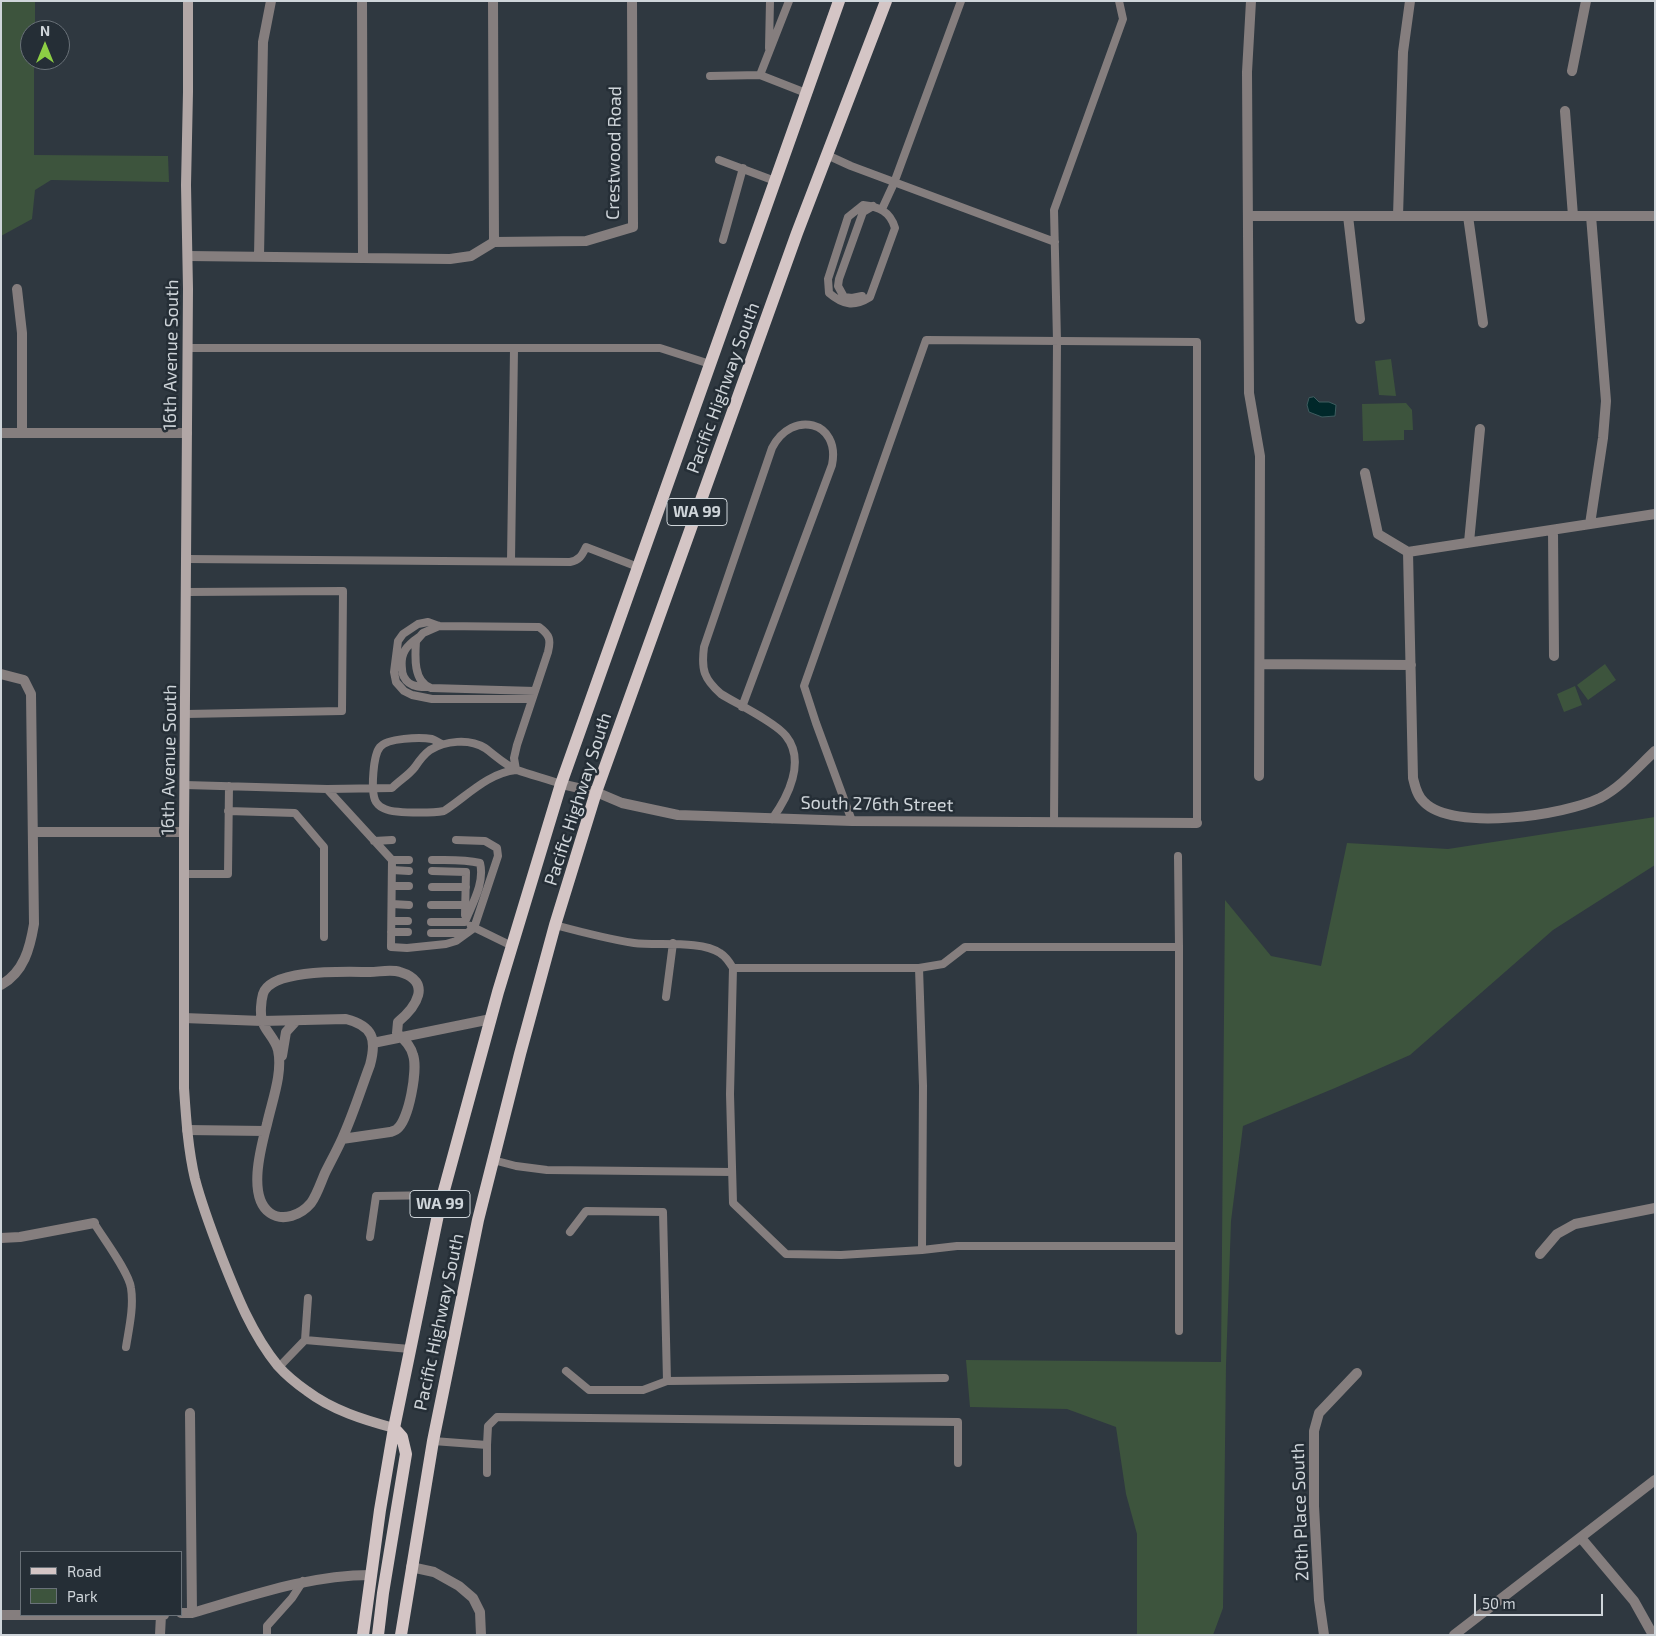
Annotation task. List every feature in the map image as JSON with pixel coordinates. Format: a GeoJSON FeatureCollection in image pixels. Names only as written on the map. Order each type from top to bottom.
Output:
{"type":"FeatureCollection","features":[{"type":"Feature","properties":{"kind":"main road","name":"16th Avenue South"},"geometry":{"type":"LineString","coordinates":[[188,1],[186,185],[188,256],[187,592],[184,832],[184,1088],[187,1130],[195,1178],[211,1230],[236,1295],[254,1329],[279,1367],[307,1392],[331,1406],[365,1420],[394,1428]]}},
{"type":"Feature","properties":{"kind":"main road","name":"Pacific Highway South"},"geometry":{"type":"LineString","coordinates":[[363,1635],[394,1428],[443,1195],[512,946],[561,784],[839,1]]}},
{"type":"Feature","properties":{"kind":"main road","name":"Pacific Highway South"},"geometry":{"type":"LineString","coordinates":[[401,1635],[433,1441],[478,1220],[555,925],[596,792],[797,233],[886,1]]}},
{"type":"Feature","properties":{"kind":"main road"},"geometry":{"type":"LineString","coordinates":[[378,1635],[384,1584],[406,1454],[402,1437],[394,1428]]}},
{"type":"Feature","properties":{"kind":"street"},"geometry":{"type":"LineString","coordinates":[[258,256],[263,42],[271,1]]}},
{"type":"Feature","properties":{"kind":"street"},"geometry":{"type":"LineString","coordinates":[[362,1],[363,258]]}},
{"type":"Feature","properties":{"kind":"street"},"geometry":{"type":"LineString","coordinates":[[188,256],[450,259],[471,256],[494,242],[493,1]]}},
{"type":"Feature","properties":{"kind":"street","name":"Crestwood Road"},"geometry":{"type":"LineString","coordinates":[[494,242],[586,241],[632,227],[632,1]]}},
{"type":"Feature","properties":{"kind":"street"},"geometry":{"type":"LineString","coordinates":[[1252,1],[1247,72],[1248,216],[1250,393],[1260,456],[1259,776]]}},
{"type":"Feature","properties":{"kind":"street"},"geometry":{"type":"LineString","coordinates":[[1398,216],[1402,52],[1410,1]]}},
{"type":"Feature","properties":{"kind":"street"},"geometry":{"type":"LineString","coordinates":[[1572,70],[1586,1]]}},
{"type":"Feature","properties":{"kind":"street"},"geometry":{"type":"LineString","coordinates":[[1565,111],[1574,216]]}},
{"type":"Feature","properties":{"kind":"street"},"geometry":{"type":"LineString","coordinates":[[1248,216],[1655,216]]}},
{"type":"Feature","properties":{"kind":"street"},"geometry":{"type":"LineString","coordinates":[[1348,216],[1360,319]]}},
{"type":"Feature","properties":{"kind":"street"},"geometry":{"type":"LineString","coordinates":[[1468,216],[1483,323]]}},
{"type":"Feature","properties":{"kind":"street"},"geometry":{"type":"LineString","coordinates":[[1590,524],[1603,438],[1606,402],[1591,216]]}},
{"type":"Feature","properties":{"kind":"street"},"geometry":{"type":"LineString","coordinates":[[17,289],[22,333],[22,432]]}},
{"type":"Feature","properties":{"kind":"street"},"geometry":{"type":"LineString","coordinates":[[1468,542],[1480,429]]}},
{"type":"Feature","properties":{"kind":"street"},"geometry":{"type":"LineString","coordinates":[[1,432],[186,433]]}},
{"type":"Feature","properties":{"kind":"street"},"geometry":{"type":"LineString","coordinates":[[1365,473],[1378,534],[1408,552],[1655,514]]}},
{"type":"Feature","properties":{"kind":"street"},"geometry":{"type":"LineString","coordinates":[[1553,530],[1554,656]]}},
{"type":"Feature","properties":{"kind":"street"},"geometry":{"type":"LineString","coordinates":[[1408,552],[1413,778],[1417,792],[1423,802],[1434,810],[1448,815],[1500,818],[1554,813],[1601,797],[1620,784],[1655,751]]}},
{"type":"Feature","properties":{"kind":"street"},"geometry":{"type":"LineString","coordinates":[[1260,664],[1411,665]]}},
{"type":"Feature","properties":{"kind":"street"},"geometry":{"type":"LineString","coordinates":[[1,674],[24,680],[31,694],[34,924],[29,948],[23,962],[15,974],[1,985]]}},
{"type":"Feature","properties":{"kind":"street","name":"South 276th Street"},"geometry":{"type":"LineString","coordinates":[[561,784],[596,792],[622,802],[678,815],[852,821],[1197,823]]}},
{"type":"Feature","properties":{"kind":"street"},"geometry":{"type":"LineString","coordinates":[[33,832],[184,832]]}},
{"type":"Feature","properties":{"kind":"street"},"geometry":{"type":"LineString","coordinates":[[279,1072],[278,1051],[275,1039],[262,1021],[263,992],[269,986],[280,979],[313,973],[398,972],[416,982],[420,991],[417,1000],[409,1013],[398,1022],[397,1033],[402,1037],[414,1056],[415,1064],[407,1112],[396,1130],[342,1139]]}},
{"type":"Feature","properties":{"kind":"street"},"geometry":{"type":"LineString","coordinates":[[184,1018],[262,1021],[346,1019],[358,1022],[366,1027],[372,1035],[373,1044],[370,1065],[342,1139],[311,1203],[300,1212],[288,1217],[279,1217],[271,1214],[263,1206],[259,1198],[258,1179],[265,1131],[286,1032],[296,1021]]}},
{"type":"Feature","properties":{"kind":"street"},"geometry":{"type":"LineString","coordinates":[[373,1044],[491,1019]]}},
{"type":"Feature","properties":{"kind":"street"},"geometry":{"type":"LineString","coordinates":[[187,1130],[265,1131]]}},
{"type":"Feature","properties":{"kind":"street"},"geometry":{"type":"LineString","coordinates":[[1540,1254],[1557,1234],[1575,1224],[1655,1208]]}},
{"type":"Feature","properties":{"kind":"street"},"geometry":{"type":"LineString","coordinates":[[1,1238],[20,1237],[94,1223]]}},
{"type":"Feature","properties":{"kind":"street","name":"20th Place South"},"geometry":{"type":"LineString","coordinates":[[1324,1635],[1319,1600],[1314,1506],[1314,1431],[1319,1413],[1357,1373]]}},
{"type":"Feature","properties":{"kind":"street"},"geometry":{"type":"LineString","coordinates":[[190,1413],[187,1613],[303,1581],[346,1575],[371,1575]]}},
{"type":"Feature","properties":{"kind":"street"},"geometry":{"type":"LineString","coordinates":[[1454,1635],[1655,1480]]}},
{"type":"Feature","properties":{"kind":"street"},"geometry":{"type":"LineString","coordinates":[[1581,1538],[1634,1601],[1653,1635]]}},
{"type":"Feature","properties":{"kind":"street"},"geometry":{"type":"LineString","coordinates":[[411,1567],[434,1572],[460,1586],[473,1598],[480,1612],[481,1635]]}},
{"type":"Feature","properties":{"kind":"street"},"geometry":{"type":"LineString","coordinates":[[1,1615],[20,1615]]}},
{"type":"Feature","properties":{"kind":"street"},"geometry":{"type":"LineString","coordinates":[[160,1635],[162,1616]]}},
{"type":"Feature","properties":{"kind":"lane"},"geometry":{"type":"LineString","coordinates":[[768,55],[770,1]]}},
{"type":"Feature","properties":{"kind":"lane"},"geometry":{"type":"LineString","coordinates":[[760,75],[789,1]]}},
{"type":"Feature","properties":{"kind":"lane"},"geometry":{"type":"LineString","coordinates":[[882,209],[894,183],[961,1]]}},
{"type":"Feature","properties":{"kind":"lane"},"geometry":{"type":"LineString","coordinates":[[1054,823],[1057,341],[1054,210],[1123,19],[1119,1]]}},
{"type":"Feature","properties":{"kind":"lane"},"geometry":{"type":"LineString","coordinates":[[710,76],[760,75],[806,93]]}},
{"type":"Feature","properties":{"kind":"lane"},"geometry":{"type":"LineString","coordinates":[[827,155],[894,183],[1055,242]]}},
{"type":"Feature","properties":{"kind":"lane"},"geometry":{"type":"LineString","coordinates":[[719,160],[775,181]]}},
{"type":"Feature","properties":{"kind":"lane"},"geometry":{"type":"LineString","coordinates":[[723,240],[742,168]]}},
{"type":"Feature","properties":{"kind":"lane"},"geometry":{"type":"LineString","coordinates":[[863,205],[882,209],[893,221],[895,228],[870,297],[864,301],[851,304],[838,301],[829,293],[827,285],[848,217],[863,205]]}},
{"type":"Feature","properties":{"kind":"lane"},"geometry":{"type":"LineString","coordinates":[[873,206],[863,212],[838,286],[844,298],[852,298],[861,297],[870,291],[877,282]]}},
{"type":"Feature","properties":{"kind":"lane"},"geometry":{"type":"LineString","coordinates":[[852,821],[804,686],[926,340],[1197,342],[1197,823]]}},
{"type":"Feature","properties":{"kind":"lane"},"geometry":{"type":"LineString","coordinates":[[188,348],[660,348],[710,364]]}},
{"type":"Feature","properties":{"kind":"lane"},"geometry":{"type":"LineString","coordinates":[[511,561],[514,349]]}},
{"type":"Feature","properties":{"kind":"lane"},"geometry":{"type":"LineString","coordinates":[[742,707],[832,465],[832,450],[829,438],[819,428],[812,425],[803,424],[788,428],[776,440],[772,448],[704,647],[702,668],[705,676],[720,694],[780,730],[786,736],[792,749],[794,759],[791,786],[772,819]]}},
{"type":"Feature","properties":{"kind":"lane"},"geometry":{"type":"LineString","coordinates":[[186,559],[570,562],[581,558],[586,547],[638,567]]}},
{"type":"Feature","properties":{"kind":"lane"},"geometry":{"type":"LineString","coordinates":[[186,714],[342,711],[343,591],[187,592]]}},
{"type":"Feature","properties":{"kind":"lane"},"geometry":{"type":"LineString","coordinates":[[516,770],[514,758],[517,745],[551,642],[548,633],[540,627],[439,626],[428,622],[418,624],[403,634],[398,641],[394,672],[396,682],[404,691],[412,695],[432,699],[532,699]]}},
{"type":"Feature","properties":{"kind":"lane"},"geometry":{"type":"LineString","coordinates":[[439,626],[410,643],[401,657],[403,676],[407,682],[414,686],[431,688],[535,690]]}},
{"type":"Feature","properties":{"kind":"lane"},"geometry":{"type":"LineString","coordinates":[[420,636],[416,641],[417,666],[421,681],[431,688]]}},
{"type":"Feature","properties":{"kind":"lane"},"geometry":{"type":"LineString","coordinates":[[442,744],[432,739],[406,739],[393,740],[380,746],[375,755],[373,788],[375,799],[384,809],[436,813],[444,811],[496,775],[516,770]]}},
{"type":"Feature","properties":{"kind":"lane"},"geometry":{"type":"LineString","coordinates":[[185,785],[328,789],[392,788],[414,768],[428,751],[442,744],[458,742],[473,743],[484,748],[516,770],[561,784]]}},
{"type":"Feature","properties":{"kind":"lane"},"geometry":{"type":"LineString","coordinates":[[184,874],[228,874],[229,786]]}},
{"type":"Feature","properties":{"kind":"lane"},"geometry":{"type":"LineString","coordinates":[[328,789],[392,860],[391,947],[407,948],[456,942],[474,928],[498,856],[497,848],[485,841],[456,840]]}},
{"type":"Feature","properties":{"kind":"lane"},"geometry":{"type":"LineString","coordinates":[[228,811],[295,813],[324,847],[324,938]]}},
{"type":"Feature","properties":{"kind":"lane"},"geometry":{"type":"LineString","coordinates":[[374,842],[392,840]]}},
{"type":"Feature","properties":{"kind":"lane"},"geometry":{"type":"LineString","coordinates":[[1178,856],[1179,1331]]}},
{"type":"Feature","properties":{"kind":"lane"},"geometry":{"type":"LineString","coordinates":[[392,860],[410,860]]}},
{"type":"Feature","properties":{"kind":"lane"},"geometry":{"type":"LineString","coordinates":[[432,860],[460,860],[480,863],[482,870],[481,879],[465,922]]}},
{"type":"Feature","properties":{"kind":"lane"},"geometry":{"type":"LineString","coordinates":[[392,870],[409,871]]}},
{"type":"Feature","properties":{"kind":"lane"},"geometry":{"type":"LineString","coordinates":[[432,871],[466,872],[465,922]]}},
{"type":"Feature","properties":{"kind":"lane"},"geometry":{"type":"LineString","coordinates":[[392,886],[409,886]]}},
{"type":"Feature","properties":{"kind":"lane"},"geometry":{"type":"LineString","coordinates":[[432,887],[466,887]]}},
{"type":"Feature","properties":{"kind":"lane"},"geometry":{"type":"LineString","coordinates":[[392,904],[409,904]]}},
{"type":"Feature","properties":{"kind":"lane"},"geometry":{"type":"LineString","coordinates":[[431,905],[466,905]]}},
{"type":"Feature","properties":{"kind":"lane"},"geometry":{"type":"LineString","coordinates":[[392,921],[408,921]]}},
{"type":"Feature","properties":{"kind":"lane"},"geometry":{"type":"LineString","coordinates":[[431,922],[465,922],[512,946]]}},
{"type":"Feature","properties":{"kind":"lane"},"geometry":{"type":"LineString","coordinates":[[555,925],[597,937],[634,943],[698,947],[720,953],[733,968],[730,1094],[733,1203],[786,1254],[841,1256],[957,1246],[1179,1246]]}},
{"type":"Feature","properties":{"kind":"lane"},"geometry":{"type":"LineString","coordinates":[[391,932],[408,932]]}},
{"type":"Feature","properties":{"kind":"lane"},"geometry":{"type":"LineString","coordinates":[[431,933],[466,933]]}},
{"type":"Feature","properties":{"kind":"lane"},"geometry":{"type":"LineString","coordinates":[[666,997],[673,944]]}},
{"type":"Feature","properties":{"kind":"lane"},"geometry":{"type":"LineString","coordinates":[[733,968],[918,968],[943,964],[965,948],[1179,947]]}},
{"type":"Feature","properties":{"kind":"lane"},"geometry":{"type":"LineString","coordinates":[[918,968],[923,1086],[922,1250]]}},
{"type":"Feature","properties":{"kind":"lane"},"geometry":{"type":"LineString","coordinates":[[493,1160],[516,1166],[547,1170],[732,1172]]}},
{"type":"Feature","properties":{"kind":"lane"},"geometry":{"type":"LineString","coordinates":[[370,1237],[376,1196],[443,1195]]}},
{"type":"Feature","properties":{"kind":"lane"},"geometry":{"type":"LineString","coordinates":[[570,1232],[586,1211],[663,1212],[667,1381]]}},
{"type":"Feature","properties":{"kind":"lane"},"geometry":{"type":"LineString","coordinates":[[94,1223],[116,1257],[131,1286],[131,1310],[126,1347]]}},
{"type":"Feature","properties":{"kind":"lane"},"geometry":{"type":"LineString","coordinates":[[279,1367],[306,1340],[308,1298]]}},
{"type":"Feature","properties":{"kind":"lane"},"geometry":{"type":"LineString","coordinates":[[306,1340],[410,1349]]}},
{"type":"Feature","properties":{"kind":"lane"},"geometry":{"type":"LineString","coordinates":[[566,1372],[589,1390],[643,1390],[667,1381],[945,1378]]}},
{"type":"Feature","properties":{"kind":"lane"},"geometry":{"type":"LineString","coordinates":[[487,1473],[488,1426],[497,1417],[958,1422],[958,1463]]}},
{"type":"Feature","properties":{"kind":"lane"},"geometry":{"type":"LineString","coordinates":[[433,1441],[487,1445]]}},
{"type":"Feature","properties":{"kind":"lane"},"geometry":{"type":"LineString","coordinates":[[266,1635],[267,1626],[292,1598],[303,1581]]}},
{"type":"Feature","properties":{"kind":"green space"},"geometry":{"type":"Polygon","coordinates":[[[1,1],[35,1],[35,20],[20,20],[20,70],[34,70],[34,155],[168,156],[169,182],[51,180],[35,190],[32,219],[1,236],[1,1]]]}},
{"type":"Feature","properties":{"kind":"green space"},"geometry":{"type":"Polygon","coordinates":[[[1391,359],[1396,396],[1379,395],[1375,361],[1391,359]]]}},
{"type":"Feature","properties":{"kind":"green space"},"geometry":{"type":"Polygon","coordinates":[[[1406,403],[1412,410],[1413,430],[1404,430],[1404,440],[1363,441],[1362,404],[1406,403]]]}},
{"type":"Feature","properties":{"kind":"green space"},"geometry":{"type":"Polygon","coordinates":[[[1605,664],[1616,680],[1588,700],[1577,685],[1605,664]]]}},
{"type":"Feature","properties":{"kind":"green space"},"geometry":{"type":"Polygon","coordinates":[[[1575,686],[1582,705],[1564,712],[1557,694],[1575,686]]]}},
{"type":"Feature","properties":{"kind":"green space"},"geometry":{"type":"Polygon","coordinates":[[[1655,817],[1655,865],[1553,930],[1410,1055],[1243,1126],[1231,1221],[1226,1365],[1223,1608],[1213,1635],[1137,1635],[1137,1534],[1126,1494],[1116,1427],[1067,1409],[970,1407],[966,1360],[1221,1362],[1225,900],[1271,956],[1321,966],[1347,843],[1448,849],[1655,817]]]}},
{"type":"Feature","properties":{"kind":"shaded area"},"geometry":{"type":"Polygon","coordinates":[[[1314,397],[1319,402],[1329,402],[1336,405],[1335,416],[1322,417],[1309,412],[1307,405],[1309,398],[1314,397]]]}}]}
